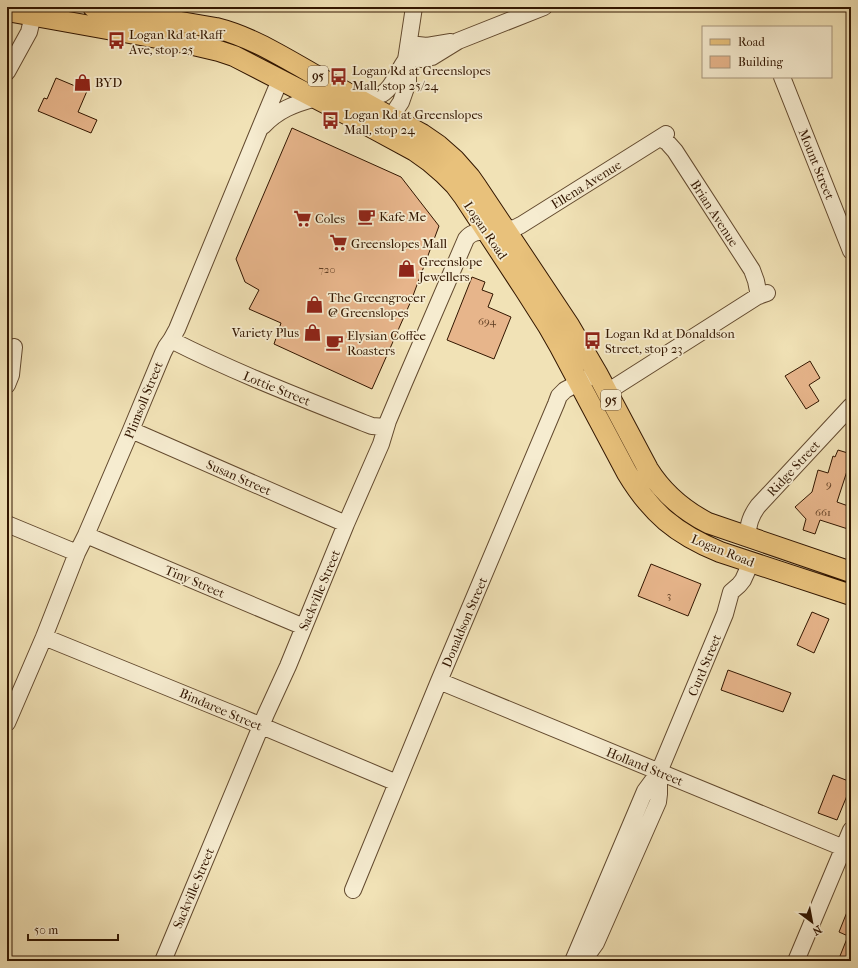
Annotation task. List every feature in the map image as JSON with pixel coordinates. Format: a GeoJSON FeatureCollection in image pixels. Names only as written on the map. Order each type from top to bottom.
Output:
{"type":"FeatureCollection","features":[{"type":"Feature","properties":{"kind":"main road","name":"Logan Road"},"geometry":{"type":"LineString","coordinates":[[93,7],[216,28],[234,33],[268,49],[360,100],[386,125],[444,174],[464,197],[548,326],[626,473],[659,516],[672,526],[704,545],[720,552],[851,595]]}},
{"type":"Feature","properties":{"kind":"main road","name":"Logan Road"},"geometry":{"type":"LineString","coordinates":[[7,11],[34,11],[204,47],[234,56],[316,98],[430,140],[438,145],[455,160],[470,177],[569,325],[648,469],[666,494],[680,506],[700,519],[716,526],[851,572]]}},
{"type":"Feature","properties":{"kind":"main road"},"geometry":{"type":"LineString","coordinates":[[234,33],[253,51],[274,66],[277,70],[278,78]]}},
{"type":"Feature","properties":{"kind":"main road"},"geometry":{"type":"LineString","coordinates":[[486,231],[505,229]]}},
{"type":"Feature","properties":{"kind":"main road"},"geometry":{"type":"LineString","coordinates":[[589,402],[607,392]]}},
{"type":"Feature","properties":{"kind":"main road"},"geometry":{"type":"LineString","coordinates":[[747,536],[747,549],[750,561]]}},
{"type":"Feature","properties":{"kind":"street"},"geometry":{"type":"LineString","coordinates":[[386,125],[401,102],[408,82],[407,54],[414,7]]}},
{"type":"Feature","properties":{"kind":"street"},"geometry":{"type":"LineString","coordinates":[[407,54],[422,59],[432,57],[458,41],[544,7]]}},
{"type":"Feature","properties":{"kind":"street"},"geometry":{"type":"LineString","coordinates":[[7,72],[29,32],[34,11]]}},
{"type":"Feature","properties":{"kind":"street"},"geometry":{"type":"LineString","coordinates":[[360,100],[380,95],[391,86],[407,54]]}},
{"type":"Feature","properties":{"kind":"street","name":"Plimsoll Street"},"geometry":{"type":"LineString","coordinates":[[7,723],[44,637],[77,552],[86,535],[166,346],[177,329],[277,87],[278,78]]}},
{"type":"Feature","properties":{"kind":"street","name":"Mount Street"},"geometry":{"type":"LineString","coordinates":[[782,78],[851,251]]}},
{"type":"Feature","properties":{"kind":"street"},"geometry":{"type":"LineString","coordinates":[[259,131],[270,119],[282,110],[298,103],[316,98]]}},
{"type":"Feature","properties":{"kind":"street","name":"Ellena Avenue"},"geometry":{"type":"LineString","coordinates":[[505,229],[515,228],[521,225],[663,136]]}},
{"type":"Feature","properties":{"kind":"street","name":"Brian Avenue"},"geometry":{"type":"LineString","coordinates":[[607,392],[763,294],[752,270],[675,151],[663,136]]}},
{"type":"Feature","properties":{"kind":"street","name":"Sackville Street"},"geometry":{"type":"LineString","coordinates":[[163,961],[346,524],[384,438],[386,427],[407,376],[466,239],[472,233],[486,231]]}},
{"type":"Feature","properties":{"kind":"street","name":"Lottie Street"},"geometry":{"type":"LineString","coordinates":[[171,340],[244,374],[364,423],[372,426],[386,427]]}},
{"type":"Feature","properties":{"kind":"street"},"geometry":{"type":"LineString","coordinates":[[7,385],[14,347]]}},
{"type":"Feature","properties":{"kind":"street","name":"Donaldson Street"},"geometry":{"type":"LineString","coordinates":[[353,890],[556,404],[562,392],[597,374]]}},
{"type":"Feature","properties":{"kind":"street","name":"Ridge Street"},"geometry":{"type":"LineString","coordinates":[[747,536],[748,525],[758,506],[851,406]]}},
{"type":"Feature","properties":{"kind":"street","name":"Susan Street"},"geometry":{"type":"LineString","coordinates":[[131,430],[346,524]]}},
{"type":"Feature","properties":{"kind":"street"},"geometry":{"type":"LineString","coordinates":[[7,524],[77,552]]}},
{"type":"Feature","properties":{"kind":"street","name":"Tiny Street"},"geometry":{"type":"LineString","coordinates":[[86,535],[304,627]]}},
{"type":"Feature","properties":{"kind":"street","name":"Curd Street"},"geometry":{"type":"LineString","coordinates":[[573,961],[646,791],[658,772],[725,614],[731,592],[740,585],[748,570],[750,561]]}},
{"type":"Feature","properties":{"kind":"street","name":"Bindaree Street"},"geometry":{"type":"LineString","coordinates":[[44,637],[397,783]]}},
{"type":"Feature","properties":{"kind":"street","name":"Holland Street"},"geometry":{"type":"LineString","coordinates":[[439,681],[847,849]]}},
{"type":"Feature","properties":{"kind":"street","name":"Curd Street"},"geometry":{"type":"LineString","coordinates":[[583,961],[596,943],[658,802],[658,772]]}},
{"type":"Feature","properties":{"kind":"street"},"geometry":{"type":"LineString","coordinates":[[796,961],[847,849],[851,830]]}},
{"type":"Feature","properties":{"kind":"building"},"geometry":{"type":"Polygon","coordinates":[[[56,78],[87,91],[78,112],[97,120],[91,133],[38,111],[44,98],[47,99],[56,78]]]}},
{"type":"Feature","properties":{"kind":"building","name":"Greenslopes Mall"},"geometry":{"type":"Polygon","coordinates":[[[292,128],[401,177],[439,226],[411,301],[372,389],[274,344],[281,323],[249,309],[259,290],[245,282],[236,259],[292,128]]]}},
{"type":"Feature","properties":{"kind":"building"},"geometry":{"type":"Polygon","coordinates":[[[472,277],[485,282],[482,290],[493,294],[488,307],[511,317],[494,359],[447,340],[472,277]]]}},
{"type":"Feature","properties":{"kind":"building"},"geometry":{"type":"Polygon","coordinates":[[[810,361],[820,378],[809,385],[819,401],[806,409],[785,376],[810,361]]]}},
{"type":"Feature","properties":{"kind":"building"},"geometry":{"type":"Polygon","coordinates":[[[838,450],[851,454],[851,472],[847,471],[837,502],[851,507],[851,530],[820,520],[815,534],[803,530],[806,519],[795,507],[812,492],[818,470],[828,473],[833,456],[835,457],[838,450]]]}},
{"type":"Feature","properties":{"kind":"building"},"geometry":{"type":"Polygon","coordinates":[[[651,564],[701,584],[688,616],[638,596],[651,564]]]}},
{"type":"Feature","properties":{"kind":"building"},"geometry":{"type":"Polygon","coordinates":[[[812,612],[829,619],[814,653],[797,645],[812,612]]]}},
{"type":"Feature","properties":{"kind":"building"},"geometry":{"type":"Polygon","coordinates":[[[728,670],[791,693],[783,712],[721,690],[728,670]]]}},
{"type":"Feature","properties":{"kind":"building"},"geometry":{"type":"Polygon","coordinates":[[[833,775],[851,782],[851,786],[837,820],[818,813],[833,775]]]}},
{"type":"Feature","properties":{"kind":"building"},"geometry":{"type":"Polygon","coordinates":[[[851,902],[851,961],[838,961],[848,936],[839,932],[851,902]]]}},
{"type":"Feature","properties":{"kind":"place","name":"Logan Rd at Raff Ave, stop 25"},"geometry":{"type":"Point","coordinates":[116,41]}},
{"type":"Feature","properties":{"kind":"place","name":"Logan Rd at Greenslopes Mall, stop 25/24"},"geometry":{"type":"Point","coordinates":[339,77]}},
{"type":"Feature","properties":{"kind":"place","name":"BYD"},"geometry":{"type":"Point","coordinates":[82,82]}},
{"type":"Feature","properties":{"kind":"place","name":"Logan Rd at Greenslopes Mall, stop 24"},"geometry":{"type":"Point","coordinates":[331,121]}},
{"type":"Feature","properties":{"kind":"place","name":"Kafe Me"},"geometry":{"type":"Point","coordinates":[366,216]}},
{"type":"Feature","properties":{"kind":"place","name":"Coles"},"geometry":{"type":"Point","coordinates":[302,218]}},
{"type":"Feature","properties":{"kind":"place","name":"Greenslopes Mall"},"geometry":{"type":"Point","coordinates":[338,243]}},
{"type":"Feature","properties":{"kind":"place","name":"Greenslope Jewellers"},"geometry":{"type":"Point","coordinates":[406,268]}},
{"type":"Feature","properties":{"kind":"place","name":"The Greengrocer @ Greenslopes"},"geometry":{"type":"Point","coordinates":[315,304]}},
{"type":"Feature","properties":{"kind":"place","name":"Variety Plus"},"geometry":{"type":"Point","coordinates":[312,332]}},
{"type":"Feature","properties":{"kind":"place","name":"Logan Rd at Donaldson Street, stop 23"},"geometry":{"type":"Point","coordinates":[592,340]}},
{"type":"Feature","properties":{"kind":"place","name":"Elysian Coffee Roasters"},"geometry":{"type":"Point","coordinates":[334,342]}}]}
